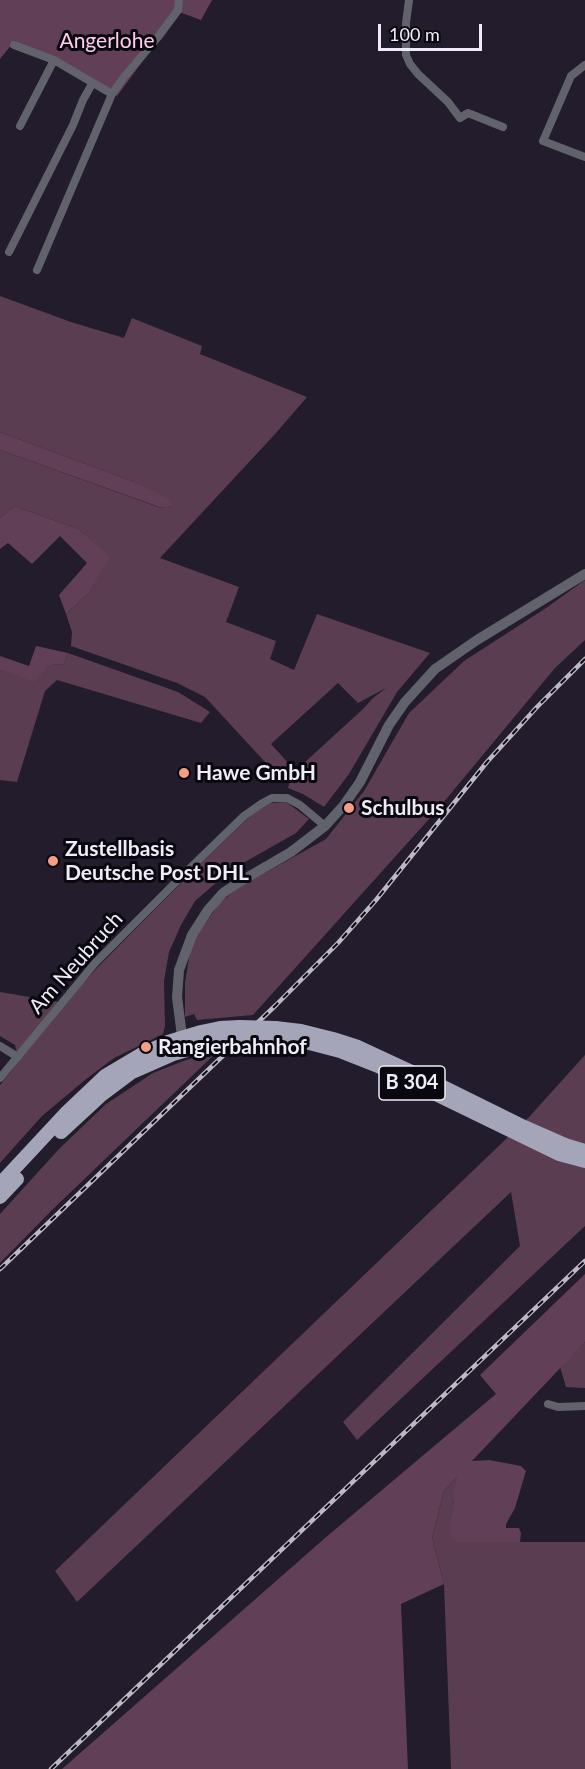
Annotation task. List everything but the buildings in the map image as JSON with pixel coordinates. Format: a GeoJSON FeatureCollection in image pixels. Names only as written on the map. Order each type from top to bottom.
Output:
{"type":"FeatureCollection","features":[{"type":"Feature","properties":{"kind":"main road","name":"B 304"},"geometry":{"type":"LineString","coordinates":[[0,1197],[72,1121],[108,1090],[132,1072],[164,1057],[183,1044],[220,1028],[268,1027],[300,1031],[358,1047],[524,1127],[585,1151]]}},
{"type":"Feature","properties":{"kind":"main road","name":"B 304"},"geometry":{"type":"LineString","coordinates":[[0,1184],[105,1076],[142,1054],[183,1044],[260,1038],[298,1040],[340,1051],[559,1154],[585,1161]]}},
{"type":"Feature","properties":{"kind":"street"},"geometry":{"type":"LineString","coordinates":[[37,270],[112,94],[178,10],[179,0]]}},
{"type":"Feature","properties":{"kind":"street"},"geometry":{"type":"LineString","coordinates":[[409,0],[406,55],[410,64],[460,117],[468,113],[503,127]]}},
{"type":"Feature","properties":{"kind":"street"},"geometry":{"type":"LineString","coordinates":[[14,45],[54,60],[112,94]]}},
{"type":"Feature","properties":{"kind":"street"},"geometry":{"type":"LineString","coordinates":[[20,126],[54,60]]}},
{"type":"Feature","properties":{"kind":"street"},"geometry":{"type":"LineString","coordinates":[[585,65],[572,76],[543,141],[585,157]]}},
{"type":"Feature","properties":{"kind":"street"},"geometry":{"type":"LineString","coordinates":[[9,252],[92,84]]}},
{"type":"Feature","properties":{"kind":"street"},"geometry":{"type":"LineString","coordinates":[[183,1044],[177,997],[179,970],[185,952],[207,910],[223,893],[236,884],[291,852],[324,826],[344,805],[360,782],[389,725],[405,702],[435,669],[477,640],[585,574]]}},
{"type":"Feature","properties":{"kind":"street","name":"Am Neubruch"},"geometry":{"type":"LineString","coordinates":[[0,1078],[95,963],[244,816],[272,798],[288,798],[300,805],[324,826]]}},
{"type":"Feature","properties":{"kind":"street"},"geometry":{"type":"LineString","coordinates":[[0,1046],[18,1058]]}},
{"type":"Feature","properties":{"kind":"street"},"geometry":{"type":"LineString","coordinates":[[548,1404],[558,1407],[585,1406]]}},
{"type":"Feature","properties":{"kind":"shaded area"},"geometry":{"type":"Polygon","coordinates":[[[0,296],[71,322],[124,338],[132,318],[202,346],[200,354],[307,397],[160,558],[239,587],[226,622],[276,641],[270,659],[294,670],[317,614],[430,653],[397,692],[349,774],[324,807],[288,788],[292,774],[386,688],[358,703],[338,683],[271,744],[290,765],[277,775],[205,697],[177,683],[71,646],[72,632],[66,614],[90,592],[109,557],[79,529],[14,506],[0,518],[0,450],[161,508],[171,506],[132,481],[0,432],[0,296]]]}},
{"type":"Feature","properties":{"kind":"shaded area"},"geometry":{"type":"Polygon","coordinates":[[[585,580],[585,640],[555,668],[438,809],[253,1015],[197,1020],[194,1014],[185,1017],[185,983],[190,952],[196,937],[219,904],[236,889],[326,839],[364,791],[409,713],[464,661],[585,580]]]}},
{"type":"Feature","properties":{"kind":"shaded area"},"geometry":{"type":"Polygon","coordinates":[[[68,653],[178,692],[210,712],[201,723],[57,680],[45,691],[17,782],[0,780],[0,670],[34,681],[51,665],[64,664],[68,653]]]}},
{"type":"Feature","properties":{"kind":"shaded area"},"geometry":{"type":"Polygon","coordinates":[[[286,802],[309,819],[296,833],[231,870],[195,901],[181,925],[169,952],[164,981],[165,1026],[163,1034],[114,1058],[85,1080],[42,1116],[0,1163],[0,1085],[19,1061],[15,1045],[0,1036],[0,992],[65,1003],[186,878],[247,819],[262,807],[272,803],[286,802]]]}},
{"type":"Feature","properties":{"kind":"shaded area"},"geometry":{"type":"Polygon","coordinates":[[[218,1051],[0,1263],[0,1214],[59,1149],[106,1104],[153,1073],[218,1051]]]}},
{"type":"Feature","properties":{"kind":"shaded area"},"geometry":{"type":"Polygon","coordinates":[[[585,1055],[585,1226],[357,1440],[343,1422],[520,1246],[511,1192],[77,1602],[55,1571],[530,1116],[585,1055]]]}},
{"type":"Feature","properties":{"kind":"shaded area"},"geometry":{"type":"Polygon","coordinates":[[[585,1342],[585,1388],[566,1387],[560,1367],[585,1342]]]}},
{"type":"Feature","properties":{"kind":"shaded area"},"geometry":{"type":"Polygon","coordinates":[[[458,1476],[454,1488],[450,1524],[456,1542],[585,1542],[585,1769],[451,1769],[444,1584],[432,1538],[444,1491],[458,1476]]]}},
{"type":"Feature","properties":{"kind":"green space","name":"Angerlohe"},"geometry":{"type":"Polygon","coordinates":[[[0,0],[212,0],[201,20],[179,12],[117,96],[66,63],[13,43],[0,59],[0,0]]]}},
{"type":"Feature","properties":{"kind":"green space"},"geometry":{"type":"Polygon","coordinates":[[[0,432],[132,481],[169,499],[172,506],[162,508],[0,450],[0,432]]]}},
{"type":"Feature","properties":{"kind":"green space"},"geometry":{"type":"Polygon","coordinates":[[[14,506],[79,529],[110,557],[90,592],[66,614],[59,595],[87,563],[60,536],[32,564],[8,543],[0,549],[0,518],[14,506]]]}},
{"type":"Feature","properties":{"kind":"green space"},"geometry":{"type":"Polygon","coordinates":[[[36,646],[68,653],[64,664],[51,665],[34,682],[0,670],[0,656],[29,666],[36,646]]]}},
{"type":"Feature","properties":{"kind":"green space"},"geometry":{"type":"Polygon","coordinates":[[[585,1274],[585,1342],[472,1461],[489,1460],[521,1466],[526,1471],[515,1508],[506,1524],[506,1528],[519,1528],[520,1542],[456,1542],[450,1536],[449,1527],[457,1477],[444,1491],[432,1538],[444,1584],[401,1604],[408,1769],[62,1769],[325,1538],[496,1394],[480,1375],[585,1274]]]}},
{"type":"Feature","properties":{"kind":"railway"},"geometry":{"type":"LineString","coordinates":[[0,1269],[338,943],[376,900],[487,762],[585,659]]}},
{"type":"Feature","properties":{"kind":"railway"},"geometry":{"type":"LineString","coordinates":[[51,1769],[585,1261]]}},
{"type":"Feature","properties":{"kind":"place","name":"Hawe GmbH"},"geometry":{"type":"Point","coordinates":[184,773]}},
{"type":"Feature","properties":{"kind":"place","name":"Schulbus"},"geometry":{"type":"Point","coordinates":[349,808]}},
{"type":"Feature","properties":{"kind":"place","name":"Zustellbasis Deutsche Post DHL"},"geometry":{"type":"Point","coordinates":[53,861]}},
{"type":"Feature","properties":{"kind":"place","name":"Rangierbahnhof"},"geometry":{"type":"Point","coordinates":[146,1047]}}]}
